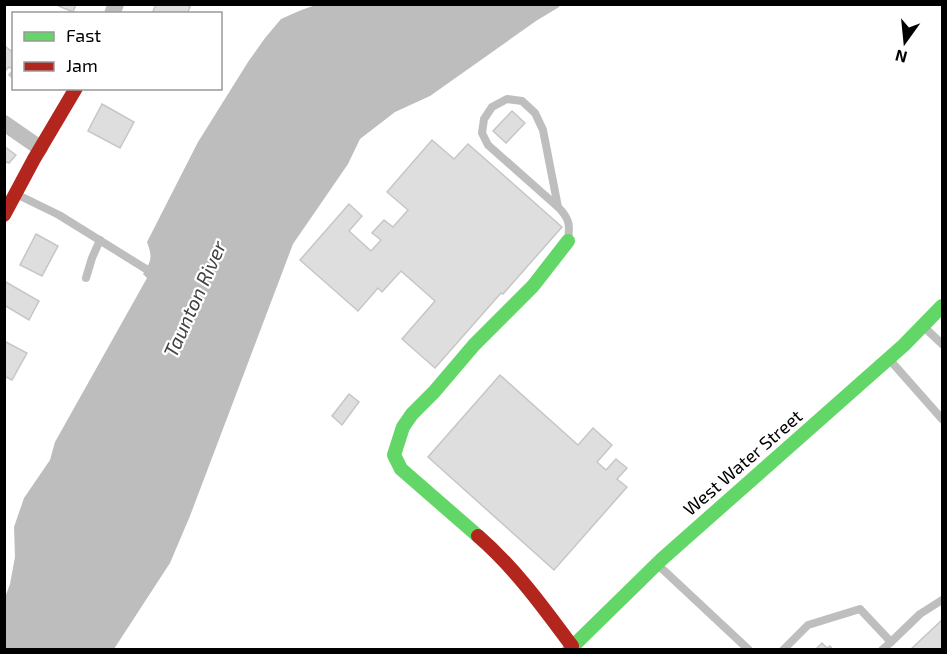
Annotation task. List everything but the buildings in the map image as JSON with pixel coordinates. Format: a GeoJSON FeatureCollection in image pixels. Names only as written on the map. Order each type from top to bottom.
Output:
{"type":"FeatureCollection","features":[{"type":"Feature","properties":{"kind":"street"},"geometry":{"type":"LineString","coordinates":[[4,215],[75,90]]}},
{"type":"Feature","properties":{"kind":"street"},"geometry":{"type":"LineString","coordinates":[[4,123],[40,148]]}},
{"type":"Feature","properties":{"kind":"street"},"geometry":{"type":"LineString","coordinates":[[568,241],[533,286],[474,345],[412,414],[399,436],[394,455],[401,469],[485,542],[511,568],[571,648]]}},
{"type":"Feature","properties":{"kind":"street","name":"West Water Street"},"geometry":{"type":"LineString","coordinates":[[571,648],[657,564],[889,358],[942,306]]}},
{"type":"Feature","properties":{"kind":"lane"},"geometry":{"type":"LineString","coordinates":[[558,207],[543,130],[535,113],[522,101],[507,99],[492,107],[484,119],[482,133],[488,145],[558,207],[566,214],[570,226],[568,241]]}},
{"type":"Feature","properties":{"kind":"lane"},"geometry":{"type":"LineString","coordinates":[[15,193],[50,210],[146,269]]}},
{"type":"Feature","properties":{"kind":"lane"},"geometry":{"type":"LineString","coordinates":[[86,278],[100,240]]}},
{"type":"Feature","properties":{"kind":"lane"},"geometry":{"type":"LineString","coordinates":[[924,326],[942,345]]}},
{"type":"Feature","properties":{"kind":"lane"},"geometry":{"type":"LineString","coordinates":[[889,358],[942,419]]}},
{"type":"Feature","properties":{"kind":"lane"},"geometry":{"type":"LineString","coordinates":[[657,564],[749,650]]}},
{"type":"Feature","properties":{"kind":"lane"},"geometry":{"type":"LineString","coordinates":[[882,650],[920,614],[942,600]]}},
{"type":"Feature","properties":{"kind":"lane"},"geometry":{"type":"LineString","coordinates":[[783,650],[808,625],[860,609],[891,642]]}},
{"type":"Feature","properties":{"kind":"water","name":"Taunton River"},"geometry":{"type":"Polygon","coordinates":[[[318,4],[560,5],[430,96],[395,112],[360,139],[348,164],[293,244],[170,563],[114,649],[5,649],[4,600],[10,584],[15,557],[14,527],[24,498],[50,460],[55,442],[147,278],[143,274],[150,259],[147,242],[198,142],[265,38],[281,19],[318,4]]]}},
{"type":"Feature","properties":{"kind":"traffic: fast"},"geometry":{"type":"LineString","coordinates":[[478,536],[401,469],[394,455],[403,427],[412,414],[474,345],[533,286],[568,241]]}},
{"type":"Feature","properties":{"kind":"traffic: fast"},"geometry":{"type":"LineString","coordinates":[[569,650],[662,559],[904,345],[942,306]]}},
{"type":"Feature","properties":{"kind":"traffic: jam"},"geometry":{"type":"LineString","coordinates":[[4,215],[75,90]]}},
{"type":"Feature","properties":{"kind":"traffic: jam"},"geometry":{"type":"LineString","coordinates":[[478,536],[516,575],[572,646]]}}]}
